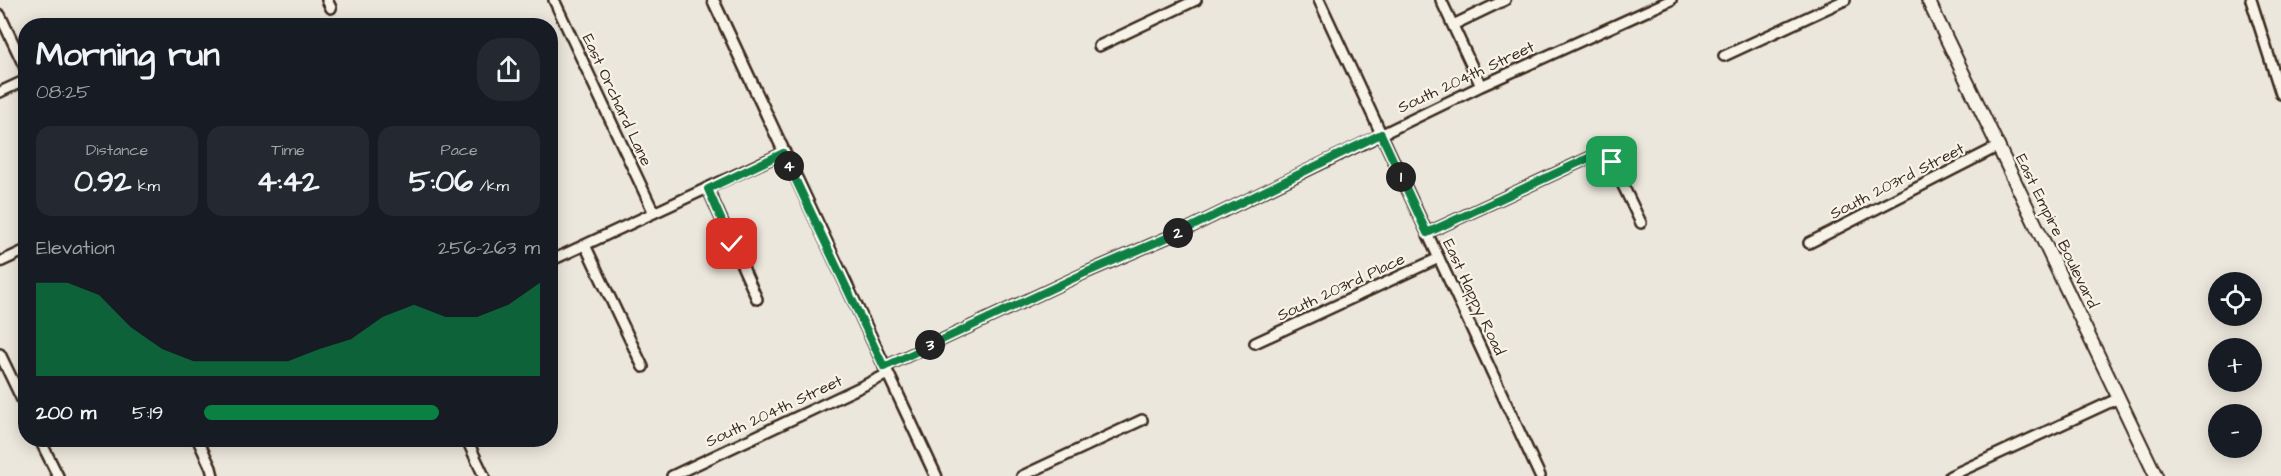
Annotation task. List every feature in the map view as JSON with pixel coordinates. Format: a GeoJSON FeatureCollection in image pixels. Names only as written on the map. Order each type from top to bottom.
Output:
{"type":"FeatureCollection","features":[{"type":"Feature","properties":{"kind":"main road","name":"East Empire Boulevard"},"geometry":{"type":"LineString","coordinates":[[1928,0],[2156,476]]}},
{"type":"Feature","properties":{"kind":"street","name":"East Orchard Lane"},"geometry":{"type":"LineString","coordinates":[[554,0],[654,213]]}},
{"type":"Feature","properties":{"kind":"street"},"geometry":{"type":"LineString","coordinates":[[713,0],[936,476]]}},
{"type":"Feature","properties":{"kind":"street"},"geometry":{"type":"LineString","coordinates":[[1099,46],[1196,0]]}},
{"type":"Feature","properties":{"kind":"street","name":"East Happy Road"},"geometry":{"type":"LineString","coordinates":[[1319,0],[1540,476]]}},
{"type":"Feature","properties":{"kind":"street"},"geometry":{"type":"LineString","coordinates":[[1441,0],[1481,86]]}},
{"type":"Feature","properties":{"kind":"street"},"geometry":{"type":"LineString","coordinates":[[1453,25],[1505,0]]}},
{"type":"Feature","properties":{"kind":"street","name":"South 204th Street"},"geometry":{"type":"LineString","coordinates":[[672,476],[1085,273],[1185,230],[1481,86],[1671,0]]}},
{"type":"Feature","properties":{"kind":"street"},"geometry":{"type":"LineString","coordinates":[[1724,56],[1845,0]]}},
{"type":"Feature","properties":{"kind":"street"},"geometry":{"type":"LineString","coordinates":[[2250,0],[2281,94]]}},
{"type":"Feature","properties":{"kind":"street"},"geometry":{"type":"LineString","coordinates":[[0,15],[18,52]]}},
{"type":"Feature","properties":{"kind":"street"},"geometry":{"type":"LineString","coordinates":[[0,92],[18,84]]}},
{"type":"Feature","properties":{"kind":"street","name":"South 203rd Street"},"geometry":{"type":"LineString","coordinates":[[1809,243],[1999,146]]}},
{"type":"Feature","properties":{"kind":"street"},"geometry":{"type":"LineString","coordinates":[[1427,233],[1606,150],[1641,223]]}},
{"type":"Feature","properties":{"kind":"street"},"geometry":{"type":"LineString","coordinates":[[558,257],[783,153]]}},
{"type":"Feature","properties":{"kind":"street"},"geometry":{"type":"LineString","coordinates":[[708,189],[757,299]]}},
{"type":"Feature","properties":{"kind":"street"},"geometry":{"type":"LineString","coordinates":[[585,245],[643,367]]}},
{"type":"Feature","properties":{"kind":"street"},"geometry":{"type":"LineString","coordinates":[[0,262],[18,254]]}},
{"type":"Feature","properties":{"kind":"street","name":"South 203rd Place"},"geometry":{"type":"LineString","coordinates":[[1255,343],[1439,258]]}},
{"type":"Feature","properties":{"kind":"street"},"geometry":{"type":"LineString","coordinates":[[0,354],[18,391]]}},
{"type":"Feature","properties":{"kind":"street"},"geometry":{"type":"LineString","coordinates":[[1950,476],[2119,398]]}},
{"type":"Feature","properties":{"kind":"street"},"geometry":{"type":"LineString","coordinates":[[1022,476],[1142,420]]}},
{"type":"Feature","properties":{"kind":"street"},"geometry":{"type":"LineString","coordinates":[[44,447],[58,476]]}},
{"type":"Feature","properties":{"kind":"street"},"geometry":{"type":"LineString","coordinates":[[201,447],[213,476]]}},
{"type":"Feature","properties":{"kind":"street"},"geometry":{"type":"LineString","coordinates":[[470,447],[484,476]]}},
{"type":"Feature","properties":{"kind":"route"},"geometry":{"type":"LineString","coordinates":[[732,244],[708,189],[783,153],[884,367],[1085,273],[1185,230],[1381,134],[1427,233],[1606,150],[1612,162]]}}]}
